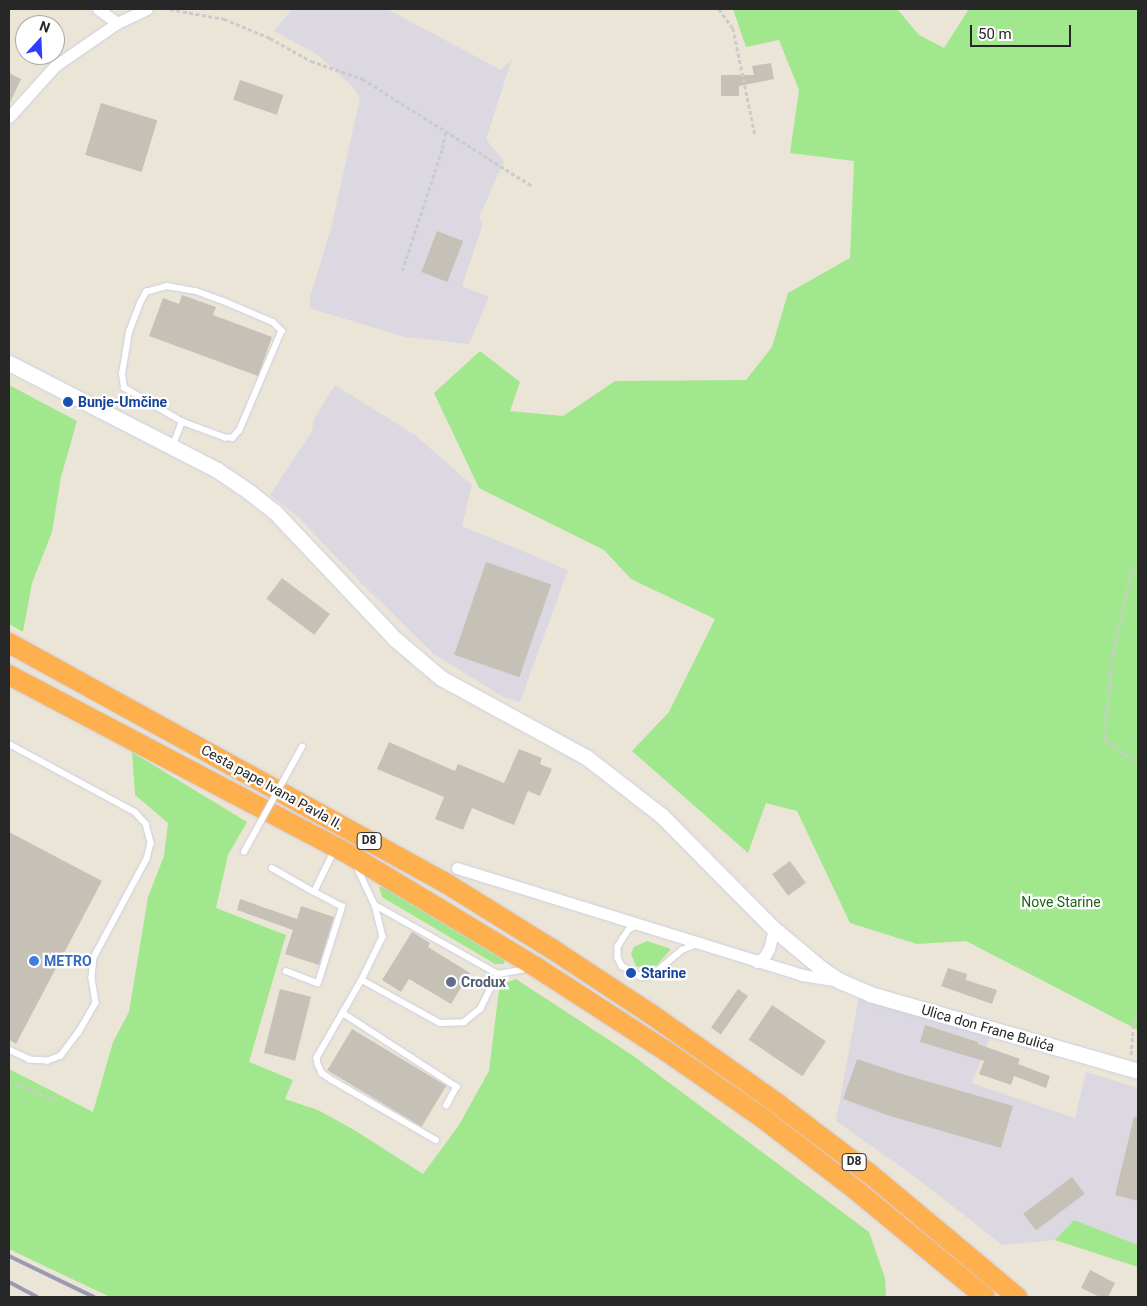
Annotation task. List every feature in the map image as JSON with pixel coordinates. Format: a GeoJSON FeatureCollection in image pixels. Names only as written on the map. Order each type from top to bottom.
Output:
{"type":"FeatureCollection","features":[{"type":"Feature","properties":{"kind":"highway","name":"Cesta pape Ivana Pavla II."},"geometry":{"type":"LineString","coordinates":[[9,644],[444,882],[552,949],[683,1036],[870,1174],[1017,1297]]}},
{"type":"Feature","properties":{"kind":"highway","name":"Cesta pape Ivana Pavla II."},"geometry":{"type":"LineString","coordinates":[[9,675],[344,852],[536,967],[666,1051],[761,1117],[857,1191],[985,1297]]}},
{"type":"Feature","properties":{"kind":"street"},"geometry":{"type":"LineString","coordinates":[[98,9],[116,23]]}},
{"type":"Feature","properties":{"kind":"street"},"geometry":{"type":"LineString","coordinates":[[9,117],[55,66],[116,23],[147,9]]}},
{"type":"Feature","properties":{"kind":"street","name":"Ulica don Frane Bulića"},"geometry":{"type":"LineString","coordinates":[[9,364],[217,470],[274,511],[395,639],[441,678],[586,758],[662,816],[774,929],[822,969],[840,981],[870,994],[1134,1070]]}},
{"type":"Feature","properties":{"kind":"street"},"geometry":{"type":"LineString","coordinates":[[457,868],[637,926],[757,962],[820,980],[840,981]]}},
{"type":"Feature","properties":{"kind":"street"},"geometry":{"type":"LineString","coordinates":[[757,962],[769,950],[774,929]]}},
{"type":"Feature","properties":{"kind":"lane"},"geometry":{"type":"LineString","coordinates":[[167,286],[196,291],[226,302],[273,322],[282,331],[240,430],[233,438],[225,438],[182,422],[128,392],[124,388],[123,381],[129,332],[140,303],[146,292],[167,286]]}},
{"type":"Feature","properties":{"kind":"lane"},"geometry":{"type":"LineString","coordinates":[[172,448],[182,422]]}},
{"type":"Feature","properties":{"kind":"lane"},"geometry":{"type":"LineString","coordinates":[[9,744],[135,812],[146,824],[151,843],[147,859],[94,958],[92,978],[96,1003],[79,1032],[61,1056],[48,1061],[30,1060],[9,1050]]}},
{"type":"Feature","properties":{"kind":"lane"},"geometry":{"type":"LineString","coordinates":[[244,852],[302,747]]}},
{"type":"Feature","properties":{"kind":"lane"},"geometry":{"type":"LineString","coordinates":[[314,892],[344,852],[375,905],[383,937],[362,980],[316,1058],[322,1073],[436,1140]]}},
{"type":"Feature","properties":{"kind":"lane"},"geometry":{"type":"LineString","coordinates":[[272,868],[342,907],[318,983],[286,971]]}},
{"type":"Feature","properties":{"kind":"lane"},"geometry":{"type":"LineString","coordinates":[[375,905],[498,974],[536,967]]}},
{"type":"Feature","properties":{"kind":"lane"},"geometry":{"type":"LineString","coordinates":[[637,926],[629,930],[618,947],[618,958],[622,966],[640,977],[650,976],[682,950],[697,944]]}},
{"type":"Feature","properties":{"kind":"lane"},"geometry":{"type":"LineString","coordinates":[[362,980],[440,1024],[464,1022],[480,1009],[498,974]]}},
{"type":"Feature","properties":{"kind":"lane"},"geometry":{"type":"LineString","coordinates":[[343,1013],[457,1086],[447,1105]]}},
{"type":"Feature","properties":{"kind":"path"},"geometry":{"type":"LineString","coordinates":[[170,9],[224,19],[270,38],[311,61],[363,79],[446,129],[532,186]]}},
{"type":"Feature","properties":{"kind":"path"},"geometry":{"type":"LineString","coordinates":[[719,9],[733,28],[755,134]]}},
{"type":"Feature","properties":{"kind":"path"},"geometry":{"type":"LineString","coordinates":[[402,271],[442,149],[446,129]]}},
{"type":"Feature","properties":{"kind":"path"},"geometry":{"type":"LineString","coordinates":[[1138,571],[1132,570],[1114,651],[1104,739],[1138,764]]}},
{"type":"Feature","properties":{"kind":"path"},"geometry":{"type":"LineString","coordinates":[[1134,1070],[1133,1024],[1138,1014]]}},
{"type":"Feature","properties":{"kind":"path"},"geometry":{"type":"LineString","coordinates":[[9,1081],[56,1100]]}},
{"type":"Feature","properties":{"kind":"shaded area"},"geometry":{"type":"Polygon","coordinates":[[[292,9],[387,9],[501,70],[512,59],[486,139],[504,161],[479,218],[483,224],[462,286],[489,297],[469,344],[405,337],[309,308],[311,294],[331,228],[360,98],[352,86],[318,55],[274,31],[292,9]]]}},
{"type":"Feature","properties":{"kind":"shaded area"},"geometry":{"type":"Polygon","coordinates":[[[335,385],[415,435],[472,485],[462,526],[568,570],[520,702],[503,697],[434,654],[362,584],[299,518],[270,495],[312,431],[314,419],[335,385]]]}},
{"type":"Feature","properties":{"kind":"shaded area"},"geometry":{"type":"Polygon","coordinates":[[[861,985],[996,1022],[972,1083],[1075,1118],[1086,1072],[1138,1088],[1138,1245],[1074,1220],[1055,1240],[1002,1245],[918,1179],[836,1121],[861,985]]]}},
{"type":"Feature","properties":{"kind":"green space","name":"Nove Starine"},"geometry":{"type":"Polygon","coordinates":[[[733,9],[897,9],[919,35],[944,48],[969,9],[1138,9],[1138,1030],[966,941],[917,944],[850,923],[797,811],[766,803],[748,853],[632,751],[669,712],[715,619],[631,579],[604,550],[479,488],[434,393],[480,351],[520,382],[510,411],[563,416],[615,381],[746,380],[772,347],[788,293],[850,258],[854,161],[790,153],[799,90],[779,40],[746,47],[733,9]]]}},
{"type":"Feature","properties":{"kind":"green space"},"geometry":{"type":"Polygon","coordinates":[[[9,385],[77,421],[61,477],[52,532],[32,583],[23,632],[9,624],[9,385]]]}},
{"type":"Feature","properties":{"kind":"green space"},"geometry":{"type":"Polygon","coordinates":[[[132,752],[247,822],[228,855],[216,908],[286,935],[249,1062],[293,1080],[285,1099],[318,1110],[356,1131],[423,1174],[459,1125],[489,1071],[499,990],[508,982],[516,979],[632,1055],[869,1232],[885,1278],[886,1297],[110,1297],[9,1249],[9,1069],[93,1112],[113,1042],[129,1012],[148,897],[164,856],[168,823],[135,795],[132,752]]]}},
{"type":"Feature","properties":{"kind":"green space"},"geometry":{"type":"Polygon","coordinates":[[[379,887],[384,887],[505,959],[504,964],[495,964],[382,897],[379,887]]]}},
{"type":"Feature","properties":{"kind":"green space"},"geometry":{"type":"Polygon","coordinates":[[[647,941],[671,949],[656,966],[650,969],[636,966],[631,954],[634,947],[647,941]]]}},
{"type":"Feature","properties":{"kind":"green space"},"geometry":{"type":"Polygon","coordinates":[[[1074,1220],[1138,1245],[1138,1267],[1055,1240],[1074,1220]]]}},
{"type":"Feature","properties":{"kind":"building"},"geometry":{"type":"Polygon","coordinates":[[[771,63],[774,79],[739,86],[739,96],[721,96],[721,75],[754,75],[752,66],[771,63]]]}},
{"type":"Feature","properties":{"kind":"building"},"geometry":{"type":"Polygon","coordinates":[[[9,73],[21,79],[9,105],[9,73]]]}},
{"type":"Feature","properties":{"kind":"building"},"geometry":{"type":"Polygon","coordinates":[[[240,80],[283,95],[277,115],[233,100],[240,80]]]}},
{"type":"Feature","properties":{"kind":"building"},"geometry":{"type":"Polygon","coordinates":[[[101,103],[157,120],[142,172],[85,155],[101,103]]]}},
{"type":"Feature","properties":{"kind":"building"},"geometry":{"type":"Polygon","coordinates":[[[437,231],[463,241],[447,282],[421,272],[437,231]]]}},
{"type":"Feature","properties":{"kind":"building"},"geometry":{"type":"Polygon","coordinates":[[[182,295],[216,307],[213,315],[272,337],[258,376],[149,336],[163,298],[179,304],[182,295]]]}},
{"type":"Feature","properties":{"kind":"building"},"geometry":{"type":"Polygon","coordinates":[[[486,562],[551,584],[519,677],[454,655],[486,562]]]}},
{"type":"Feature","properties":{"kind":"building"},"geometry":{"type":"Polygon","coordinates":[[[282,578],[330,614],[314,635],[266,599],[282,578]]]}},
{"type":"Feature","properties":{"kind":"building"},"geometry":{"type":"Polygon","coordinates":[[[389,742],[455,771],[458,764],[504,783],[519,749],[542,758],[540,764],[552,769],[540,796],[528,791],[514,825],[472,808],[463,830],[435,819],[444,797],[377,769],[389,742]]]}},
{"type":"Feature","properties":{"kind":"building","name":"METRO"},"geometry":{"type":"Polygon","coordinates":[[[9,832],[102,881],[16,1044],[9,1040],[9,832]]]}},
{"type":"Feature","properties":{"kind":"building"},"geometry":{"type":"Polygon","coordinates":[[[790,861],[806,883],[788,896],[772,874],[790,861]]]}},
{"type":"Feature","properties":{"kind":"building"},"geometry":{"type":"Polygon","coordinates":[[[240,899],[297,919],[301,906],[334,917],[319,965],[285,954],[293,930],[237,910],[240,899]]]}},
{"type":"Feature","properties":{"kind":"building"},"geometry":{"type":"Polygon","coordinates":[[[412,932],[430,943],[428,947],[470,973],[451,1004],[409,979],[401,992],[382,980],[412,932]]]}},
{"type":"Feature","properties":{"kind":"building"},"geometry":{"type":"Polygon","coordinates":[[[948,968],[967,974],[966,980],[997,990],[992,1004],[941,986],[948,968]]]}},
{"type":"Feature","properties":{"kind":"building"},"geometry":{"type":"Polygon","coordinates":[[[280,989],[311,997],[295,1061],[264,1053],[280,989]]]}},
{"type":"Feature","properties":{"kind":"building"},"geometry":{"type":"Polygon","coordinates":[[[738,989],[748,996],[721,1034],[711,1028],[738,989]]]}},
{"type":"Feature","properties":{"kind":"building"},"geometry":{"type":"Polygon","coordinates":[[[772,1005],[826,1041],[802,1076],[749,1040],[772,1005]]]}},
{"type":"Feature","properties":{"kind":"building"},"geometry":{"type":"Polygon","coordinates":[[[925,1025],[978,1042],[978,1044],[1020,1059],[1018,1064],[1050,1076],[1046,1088],[1014,1076],[1011,1085],[979,1074],[984,1061],[920,1042],[925,1025]]]}},
{"type":"Feature","properties":{"kind":"building"},"geometry":{"type":"Polygon","coordinates":[[[352,1029],[446,1086],[422,1127],[327,1070],[352,1029]]]}},
{"type":"Feature","properties":{"kind":"building"},"geometry":{"type":"Polygon","coordinates":[[[857,1059],[1013,1106],[1001,1148],[890,1116],[843,1099],[857,1059]]]}},
{"type":"Feature","properties":{"kind":"building"},"geometry":{"type":"Polygon","coordinates":[[[1134,1117],[1138,1117],[1138,1201],[1115,1195],[1134,1117]]]}},
{"type":"Feature","properties":{"kind":"building"},"geometry":{"type":"Polygon","coordinates":[[[1072,1177],[1085,1194],[1036,1230],[1023,1214],[1072,1177]]]}},
{"type":"Feature","properties":{"kind":"building"},"geometry":{"type":"Polygon","coordinates":[[[1090,1270],[1115,1283],[1108,1297],[1100,1297],[1081,1288],[1090,1270]]]}},
{"type":"Feature","properties":{"kind":"railway"},"geometry":{"type":"LineString","coordinates":[[9,1256],[94,1297]]}},
{"type":"Feature","properties":{"kind":"railway"},"geometry":{"type":"LineString","coordinates":[[9,1282],[37,1297]]}},
{"type":"Feature","properties":{"kind":"place","name":"Bunje-Umčine"},"geometry":{"type":"Point","coordinates":[68,402]}},
{"type":"Feature","properties":{"kind":"place","name":"METRO"},"geometry":{"type":"Point","coordinates":[34,961]}},
{"type":"Feature","properties":{"kind":"place","name":"Starine"},"geometry":{"type":"Point","coordinates":[631,973]}},
{"type":"Feature","properties":{"kind":"place","name":"Crodux"},"geometry":{"type":"Point","coordinates":[451,982]}}]}
